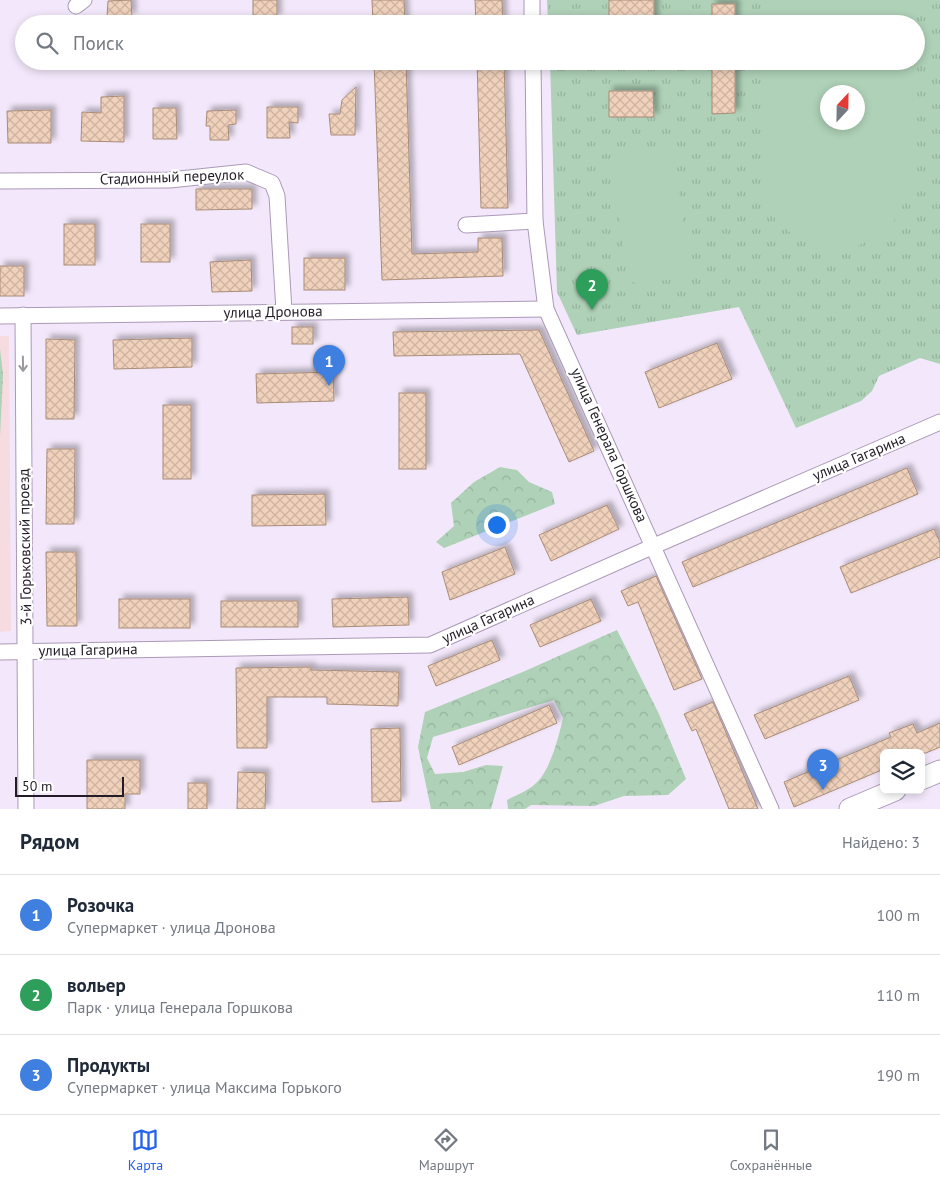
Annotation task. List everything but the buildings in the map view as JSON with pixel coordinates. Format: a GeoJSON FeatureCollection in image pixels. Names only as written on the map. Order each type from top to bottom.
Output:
{"type":"FeatureCollection","features":[{"type":"Feature","properties":{"kind":"street"},"geometry":{"type":"LineString","coordinates":[[532,0],[532,15]]}},
{"type":"Feature","properties":{"kind":"street","name":"улица Генерала Горшкова"},"geometry":{"type":"LineString","coordinates":[[533,70],[535,221],[546,309],[771,809]]}},
{"type":"Feature","properties":{"kind":"street","name":"Стадионный переулок"},"geometry":{"type":"LineString","coordinates":[[0,181],[170,180],[246,172],[272,183],[277,196],[284,311]]}},
{"type":"Feature","properties":{"kind":"street"},"geometry":{"type":"LineString","coordinates":[[466,225],[535,221]]}},
{"type":"Feature","properties":{"kind":"street","name":"улица Дронова"},"geometry":{"type":"LineString","coordinates":[[0,316],[546,309]]}},
{"type":"Feature","properties":{"kind":"street","name":"3-й Горьковский проезд"},"geometry":{"type":"LineString","coordinates":[[23,315],[26,809]]}},
{"type":"Feature","properties":{"kind":"street","name":"улица Гагарина"},"geometry":{"type":"LineString","coordinates":[[0,652],[430,645],[940,422]]}},
{"type":"Feature","properties":{"kind":"street"},"geometry":{"type":"LineString","coordinates":[[925,777],[940,771]]}},
{"type":"Feature","properties":{"kind":"street"},"geometry":{"type":"LineString","coordinates":[[850,809],[886,794]]}},
{"type":"Feature","properties":{"kind":"shaded area"},"geometry":{"type":"Polygon","coordinates":[[[0,336],[9,336],[11,631],[0,632],[0,336]]]}},
{"type":"Feature","properties":{"kind":"green space"},"geometry":{"type":"Polygon","coordinates":[[[547,0],[940,0],[940,364],[920,358],[879,376],[872,391],[861,401],[796,428],[739,307],[577,335],[557,292],[550,70],[925,70],[925,15],[548,15],[547,0]]]}},
{"type":"Feature","properties":{"kind":"green space"},"geometry":{"type":"Polygon","coordinates":[[[761,0],[914,0],[913,15],[761,15],[761,0]]]}},
{"type":"Feature","properties":{"kind":"green space"},"geometry":{"type":"Polygon","coordinates":[[[762,70],[913,70],[911,186],[898,216],[881,234],[856,247],[827,248],[796,237],[777,222],[767,201],[763,176],[762,70]]]}},
{"type":"Feature","properties":{"kind":"green space"},"geometry":{"type":"Polygon","coordinates":[[[668,152],[673,159],[689,266],[686,274],[682,277],[638,285],[631,281],[626,267],[611,165],[619,155],[668,152]]]}},
{"type":"Feature","properties":{"kind":"green space"},"geometry":{"type":"Polygon","coordinates":[[[0,349],[3,375],[0,436],[0,349]]]}},
{"type":"Feature","properties":{"kind":"green space"},"geometry":{"type":"Polygon","coordinates":[[[500,467],[517,470],[529,482],[552,492],[555,504],[444,548],[436,542],[454,526],[451,503],[474,482],[500,467]]]}},
{"type":"Feature","properties":{"kind":"green space"},"geometry":{"type":"Polygon","coordinates":[[[617,630],[659,714],[686,779],[668,795],[624,796],[594,806],[531,805],[525,809],[508,809],[507,800],[535,784],[549,763],[563,718],[554,700],[433,737],[427,758],[435,774],[463,772],[486,765],[503,766],[491,809],[431,809],[418,747],[425,712],[525,671],[617,630]]]}},
{"type":"Feature","properties":{"kind":"place","name":"вольер"},"geometry":{"type":"Point","coordinates":[592,310]}},
{"type":"Feature","properties":{"kind":"place","name":"Розочка"},"geometry":{"type":"Point","coordinates":[329,386]}},
{"type":"Feature","properties":{"kind":"place","name":"Продукты"},"geometry":{"type":"Point","coordinates":[823,790]}}]}
